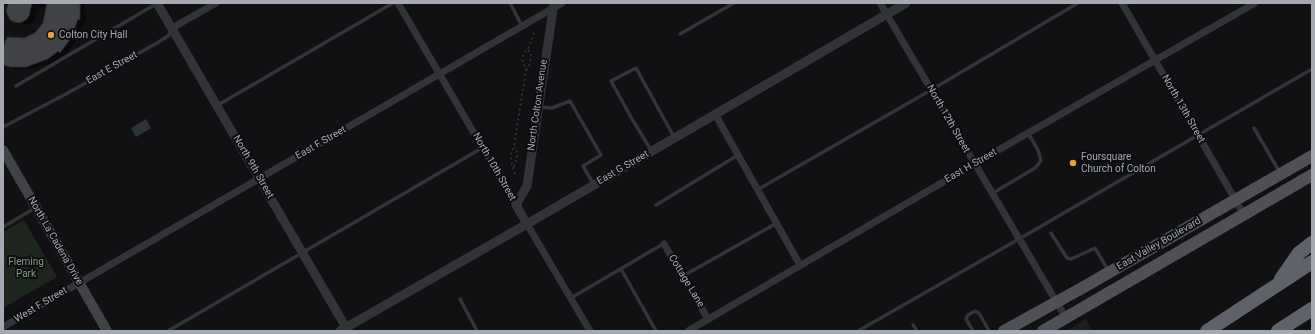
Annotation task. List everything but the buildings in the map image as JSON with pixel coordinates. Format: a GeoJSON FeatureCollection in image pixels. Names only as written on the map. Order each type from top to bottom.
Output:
{"type":"FeatureCollection","features":[{"type":"Feature","properties":{"kind":"highway"},"geometry":{"type":"LineString","coordinates":[[1278,284],[1299,253],[1312,243]]}},
{"type":"Feature","properties":{"kind":"highway"},"geometry":{"type":"LineString","coordinates":[[1207,331],[1312,262]]}},
{"type":"Feature","properties":{"kind":"highway"},"geometry":{"type":"LineString","coordinates":[[1278,331],[1312,309]]}},
{"type":"Feature","properties":{"kind":"main road","name":"North La Cadena Drive"},"geometry":{"type":"LineString","coordinates":[[3,150],[107,331]]}},
{"type":"Feature","properties":{"kind":"main road","name":"East Valley Boulevard"},"geometry":{"type":"LineString","coordinates":[[1004,331],[1312,156]]}},
{"type":"Feature","properties":{"kind":"main road","name":"East Valley Boulevard"},"geometry":{"type":"LineString","coordinates":[[1043,331],[1312,175]]}},
{"type":"Feature","properties":{"kind":"street","name":"North 9th Street"},"geometry":{"type":"LineString","coordinates":[[157,3],[302,252],[344,330]]}},
{"type":"Feature","properties":{"kind":"street","name":"East E Street"},"geometry":{"type":"LineString","coordinates":[[172,28],[216,3]]}},
{"type":"Feature","properties":{"kind":"street","name":"North 10th Street"},"geometry":{"type":"LineString","coordinates":[[398,3],[590,331]]}},
{"type":"Feature","properties":{"kind":"street","name":"East F Street"},"geometry":{"type":"LineString","coordinates":[[79,282],[260,179],[439,73],[522,26],[554,5],[562,3]]}},
{"type":"Feature","properties":{"kind":"street","name":"North 12th Street"},"geometry":{"type":"LineString","coordinates":[[880,3],[1066,318]]}},
{"type":"Feature","properties":{"kind":"street","name":"East G Street"},"geometry":{"type":"LineString","coordinates":[[344,330],[906,3]]}},
{"type":"Feature","properties":{"kind":"street","name":"North 13th Street"},"geometry":{"type":"LineString","coordinates":[[1122,3],[1244,215]]}},
{"type":"Feature","properties":{"kind":"street","name":"East H Street"},"geometry":{"type":"LineString","coordinates":[[689,331],[974,164],[1255,3]]}},
{"type":"Feature","properties":{"kind":"street","name":"North Colton Avenue"},"geometry":{"type":"LineString","coordinates":[[516,205],[527,186],[554,5]]}},
{"type":"Feature","properties":{"kind":"street"},"geometry":{"type":"LineString","coordinates":[[715,114],[800,265]]}},
{"type":"Feature","properties":{"kind":"street","name":"Cottage Lane"},"geometry":{"type":"LineString","coordinates":[[664,244],[708,319]]}},
{"type":"Feature","properties":{"kind":"street","name":"West F Street"},"geometry":{"type":"LineString","coordinates":[[3,327],[79,282]]}},
{"type":"Feature","properties":{"kind":"lane"},"geometry":{"type":"LineString","coordinates":[[16,86],[157,3]]}},
{"type":"Feature","properties":{"kind":"lane"},"geometry":{"type":"LineString","coordinates":[[217,106],[393,3]]}},
{"type":"Feature","properties":{"kind":"lane"},"geometry":{"type":"LineString","coordinates":[[510,3],[522,26]]}},
{"type":"Feature","properties":{"kind":"lane"},"geometry":{"type":"LineString","coordinates":[[680,34],[734,3]]}},
{"type":"Feature","properties":{"kind":"lane"},"geometry":{"type":"LineString","coordinates":[[757,190],[1078,3]]}},
{"type":"Feature","properties":{"kind":"lane","name":"East E Street"},"geometry":{"type":"LineString","coordinates":[[3,127],[157,43],[168,36],[172,28]]}},
{"type":"Feature","properties":{"kind":"lane"},"geometry":{"type":"LineString","coordinates":[[652,151],[611,81],[636,68],[675,137]]}},
{"type":"Feature","properties":{"kind":"lane"},"geometry":{"type":"LineString","coordinates":[[858,331],[1312,69]]}},
{"type":"Feature","properties":{"kind":"lane"},"geometry":{"type":"LineString","coordinates":[[538,107],[552,108],[570,101],[601,155],[583,166],[594,185]]}},
{"type":"Feature","properties":{"kind":"lane"},"geometry":{"type":"LineString","coordinates":[[1254,128],[1280,174]]}},
{"type":"Feature","properties":{"kind":"lane"},"geometry":{"type":"LineString","coordinates":[[992,194],[1035,168],[1041,161],[1038,150],[1028,133]]}},
{"type":"Feature","properties":{"kind":"lane"},"geometry":{"type":"LineString","coordinates":[[168,331],[482,148]]}},
{"type":"Feature","properties":{"kind":"lane"},"geometry":{"type":"LineString","coordinates":[[656,205],[738,156]]}},
{"type":"Feature","properties":{"kind":"lane"},"geometry":{"type":"LineString","coordinates":[[3,227],[36,208]]}},
{"type":"Feature","properties":{"kind":"lane"},"geometry":{"type":"LineString","coordinates":[[683,276],[777,224]]}},
{"type":"Feature","properties":{"kind":"lane"},"geometry":{"type":"LineString","coordinates":[[1051,233],[1067,258],[1071,259],[1095,248],[1110,272]]}},
{"type":"Feature","properties":{"kind":"lane"},"geometry":{"type":"LineString","coordinates":[[571,298],[664,244]]}},
{"type":"Feature","properties":{"kind":"lane"},"geometry":{"type":"LineString","coordinates":[[621,269],[656,331]]}},
{"type":"Feature","properties":{"kind":"lane"},"geometry":{"type":"LineString","coordinates":[[460,299],[477,331]]}},
{"type":"Feature","properties":{"kind":"lane"},"geometry":{"type":"LineString","coordinates":[[973,331],[966,319],[968,315],[975,311],[978,313],[989,331]]}},
{"type":"Feature","properties":{"kind":"lane"},"geometry":{"type":"LineString","coordinates":[[913,325],[917,331]]}},
{"type":"Feature","properties":{"kind":"path"},"geometry":{"type":"LineString","coordinates":[[526,70],[522,59],[524,53],[528,49],[534,33]]}},
{"type":"Feature","properties":{"kind":"path"},"geometry":{"type":"LineString","coordinates":[[515,174],[511,161],[511,155],[514,146],[526,70],[530,64],[531,55],[528,49]]}},
{"type":"Feature","properties":{"kind":"path"},"geometry":{"type":"LineString","coordinates":[[514,146],[517,152],[514,168]]}},
{"type":"Feature","properties":{"kind":"shaded area"},"geometry":{"type":"Polygon","coordinates":[[[146,119],[151,128],[136,137],[131,128],[146,119]]]}},
{"type":"Feature","properties":{"kind":"shaded area"},"geometry":{"type":"Polygon","coordinates":[[[1086,319],[1092,331],[1066,331],[1086,319]]]}},
{"type":"Feature","properties":{"kind":"green space","name":"Fleming Park"},"geometry":{"type":"Polygon","coordinates":[[[24,220],[57,277],[3,308],[3,232],[24,220]]]}},
{"type":"Feature","properties":{"kind":"place","name":"Colton City Hall"},"geometry":{"type":"Point","coordinates":[51,35]}},
{"type":"Feature","properties":{"kind":"place","name":"Foursquare Church of Colton"},"geometry":{"type":"Point","coordinates":[1073,163]}}]}
